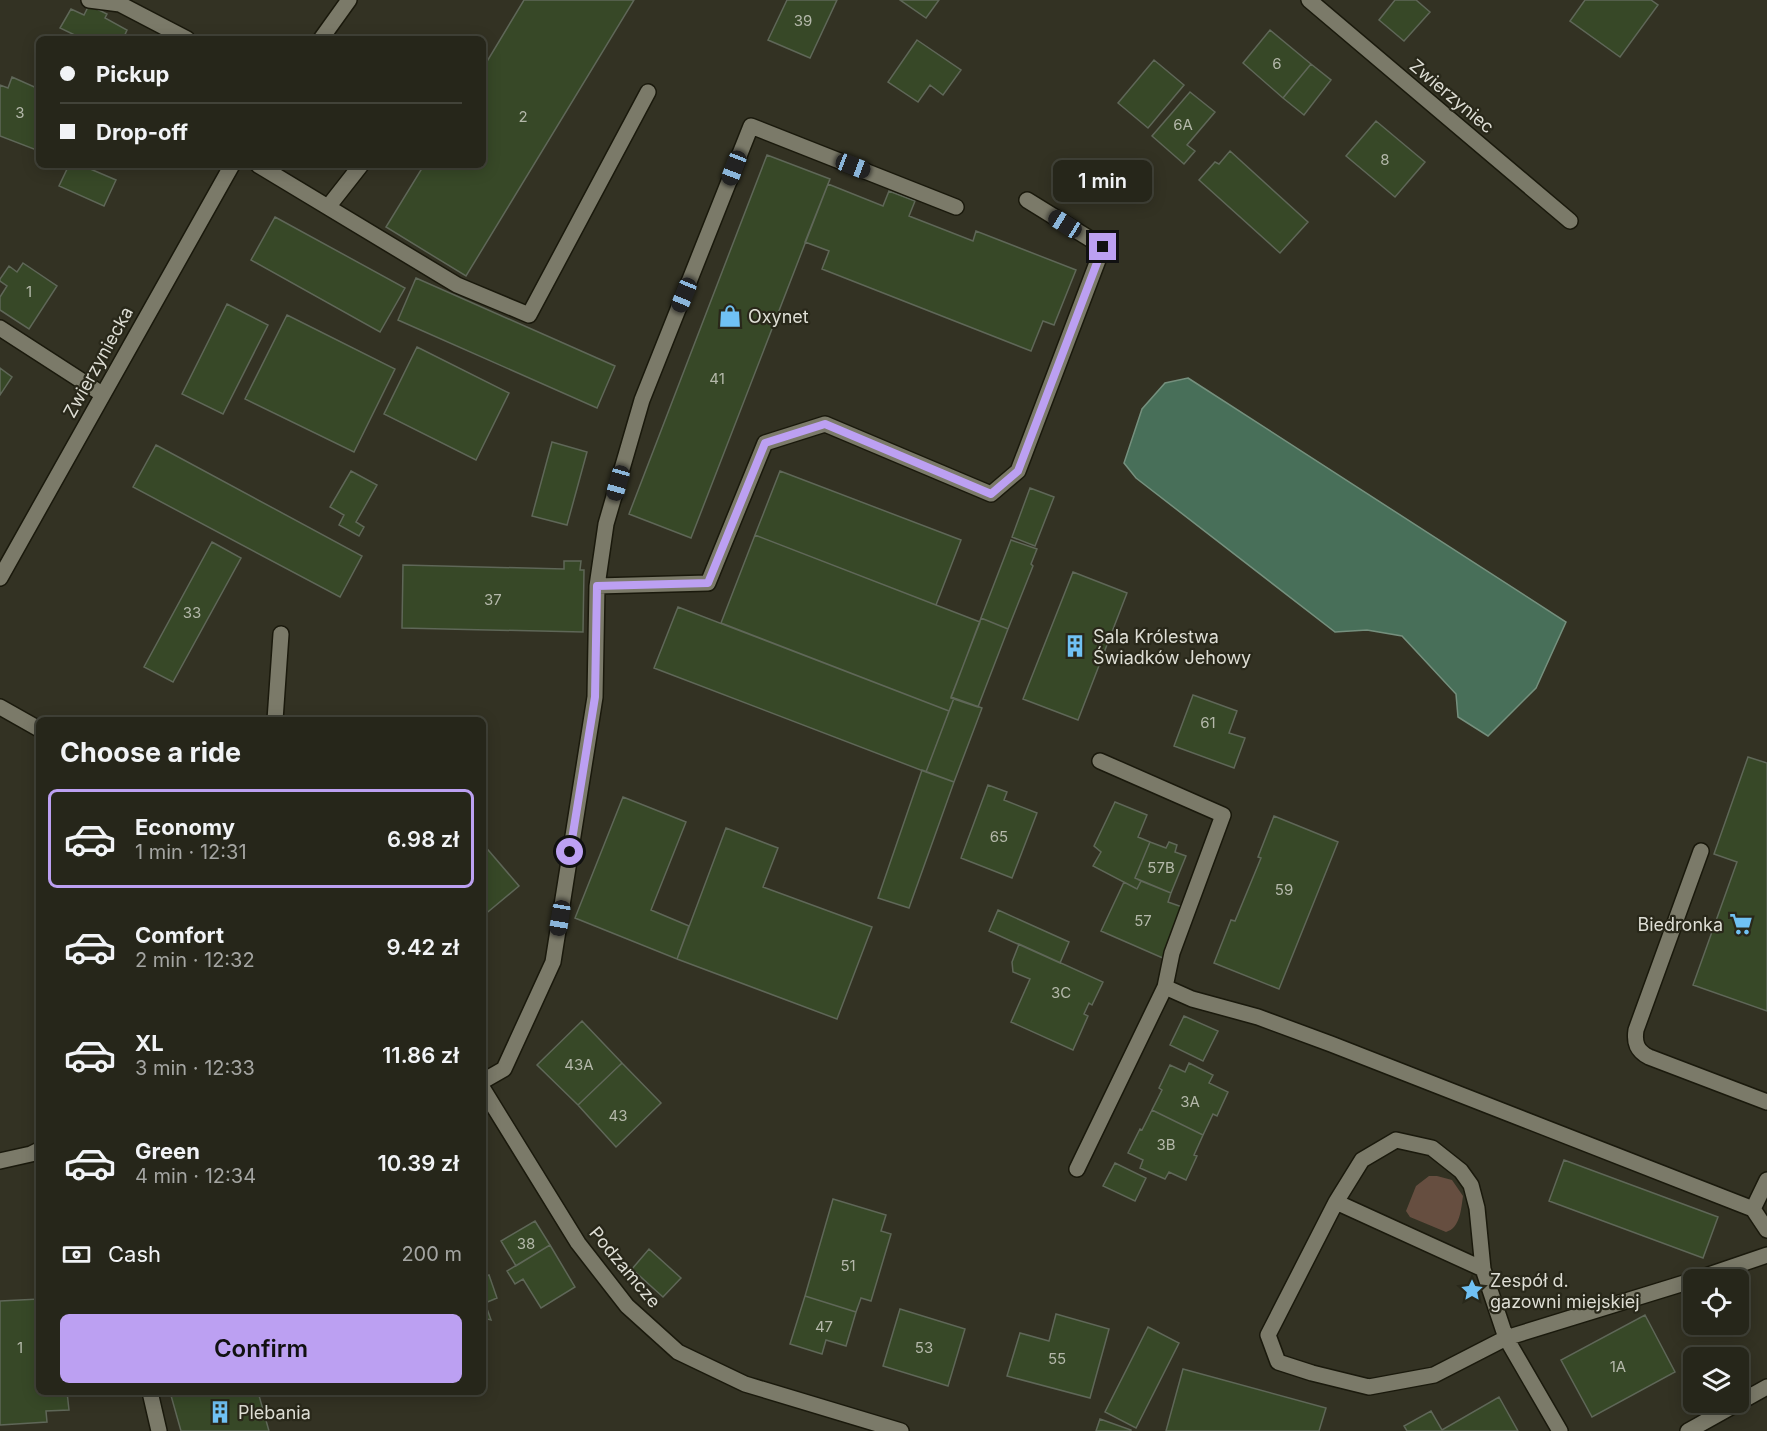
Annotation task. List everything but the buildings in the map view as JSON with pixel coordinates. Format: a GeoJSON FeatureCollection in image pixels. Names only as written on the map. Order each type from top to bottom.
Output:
{"type":"FeatureCollection","features":[{"type":"Feature","properties":{"kind":"street"},"geometry":{"type":"LineString","coordinates":[[89,0],[120,4],[181,36]]}},
{"type":"Feature","properties":{"kind":"street"},"geometry":{"type":"LineString","coordinates":[[323,36],[349,0]]}},
{"type":"Feature","properties":{"kind":"street","name":"Zwierzyniec"},"geometry":{"type":"LineString","coordinates":[[1309,0],[1570,221]]}},
{"type":"Feature","properties":{"kind":"street"},"geometry":{"type":"LineString","coordinates":[[263,168],[457,285],[529,315],[648,92]]}},
{"type":"Feature","properties":{"kind":"street"},"geometry":{"type":"LineString","coordinates":[[486,1079],[504,1069],[553,962],[595,697],[597,586],[606,524],[642,400],[751,126],[956,207]]}},
{"type":"Feature","properties":{"kind":"street","name":"Zwierzyniecka"},"geometry":{"type":"LineString","coordinates":[[0,578],[230,168]]}},
{"type":"Feature","properties":{"kind":"street"},"geometry":{"type":"LineString","coordinates":[[328,207],[359,168]]}},
{"type":"Feature","properties":{"kind":"street"},"geometry":{"type":"LineString","coordinates":[[597,586],[708,583],[765,443],[825,424],[991,494],[1018,471],[1103,247],[1027,200]]}},
{"type":"Feature","properties":{"kind":"street"},"geometry":{"type":"LineString","coordinates":[[0,328],[102,394]]}},
{"type":"Feature","properties":{"kind":"street"},"geometry":{"type":"LineString","coordinates":[[274,717],[281,634]]}},
{"type":"Feature","properties":{"kind":"street"},"geometry":{"type":"LineString","coordinates":[[0,707],[36,727]]}},
{"type":"Feature","properties":{"kind":"street"},"geometry":{"type":"LineString","coordinates":[[1077,1169],[1165,987],[1172,953],[1223,815],[1100,762]]}},
{"type":"Feature","properties":{"kind":"street"},"geometry":{"type":"LineString","coordinates":[[1701,851],[1636,1030],[1637,1047],[1649,1057],[1767,1102]]}},
{"type":"Feature","properties":{"kind":"street"},"geometry":{"type":"LineString","coordinates":[[1165,987],[1192,999],[1258,1017],[1331,1044],[1753,1209],[1767,1230]]}},
{"type":"Feature","properties":{"kind":"street","name":"Podzamcze"},"geometry":{"type":"LineString","coordinates":[[486,1094],[578,1243],[627,1306],[678,1352],[745,1384],[901,1431]]}},
{"type":"Feature","properties":{"kind":"street"},"geometry":{"type":"LineString","coordinates":[[1560,1431],[1506,1338],[1483,1269],[1477,1208],[1471,1185],[1461,1171],[1432,1148],[1396,1140],[1362,1160],[1336,1202],[1268,1335],[1278,1362],[1369,1387],[1434,1375],[1506,1338],[1683,1283]]}},
{"type":"Feature","properties":{"kind":"street"},"geometry":{"type":"LineString","coordinates":[[0,1161],[36,1153]]}},
{"type":"Feature","properties":{"kind":"street"},"geometry":{"type":"LineString","coordinates":[[1753,1209],[1767,1180]]}},
{"type":"Feature","properties":{"kind":"street"},"geometry":{"type":"LineString","coordinates":[[1336,1202],[1483,1269]]}},
{"type":"Feature","properties":{"kind":"street"},"geometry":{"type":"LineString","coordinates":[[1726,1269],[1767,1255]]}},
{"type":"Feature","properties":{"kind":"street"},"geometry":{"type":"LineString","coordinates":[[1688,1431],[1767,1387]]}},
{"type":"Feature","properties":{"kind":"street"},"geometry":{"type":"LineString","coordinates":[[151,1395],[159,1431]]}},
{"type":"Feature","properties":{"kind":"shaded area"},"geometry":{"type":"Polygon","coordinates":[[[1188,378],[1566,622],[1536,688],[1488,736],[1458,717],[1456,694],[1402,636],[1367,630],[1335,632],[1136,478],[1124,463],[1142,409],[1165,383],[1188,378]]]}},
{"type":"Feature","properties":{"kind":"shaded area"},"geometry":{"type":"Polygon","coordinates":[[[1429,1176],[1452,1180],[1463,1196],[1457,1223],[1446,1232],[1410,1217],[1406,1211],[1416,1186],[1429,1176]]]}},
{"type":"Feature","properties":{"kind":"place","name":"Oxynet"},"geometry":{"type":"Point","coordinates":[730,316]}},
{"type":"Feature","properties":{"kind":"place","name":"Sala Królestwa Świadków Jehowy"},"geometry":{"type":"Point","coordinates":[1075,646]}},
{"type":"Feature","properties":{"kind":"place","name":"Biedronka"},"geometry":{"type":"Point","coordinates":[1741,924]}},
{"type":"Feature","properties":{"kind":"place","name":"Zespół d. gazowni miejskiej"},"geometry":{"type":"Point","coordinates":[1472,1290]}},
{"type":"Feature","properties":{"kind":"place","name":"Plebania"},"geometry":{"type":"Point","coordinates":[220,1412]}},
{"type":"Feature","properties":{"kind":"route"},"geometry":{"type":"LineString","coordinates":[[570,852],[595,697],[597,586],[708,583],[765,443],[825,424],[991,494],[1018,471],[1103,247]]}}]}
